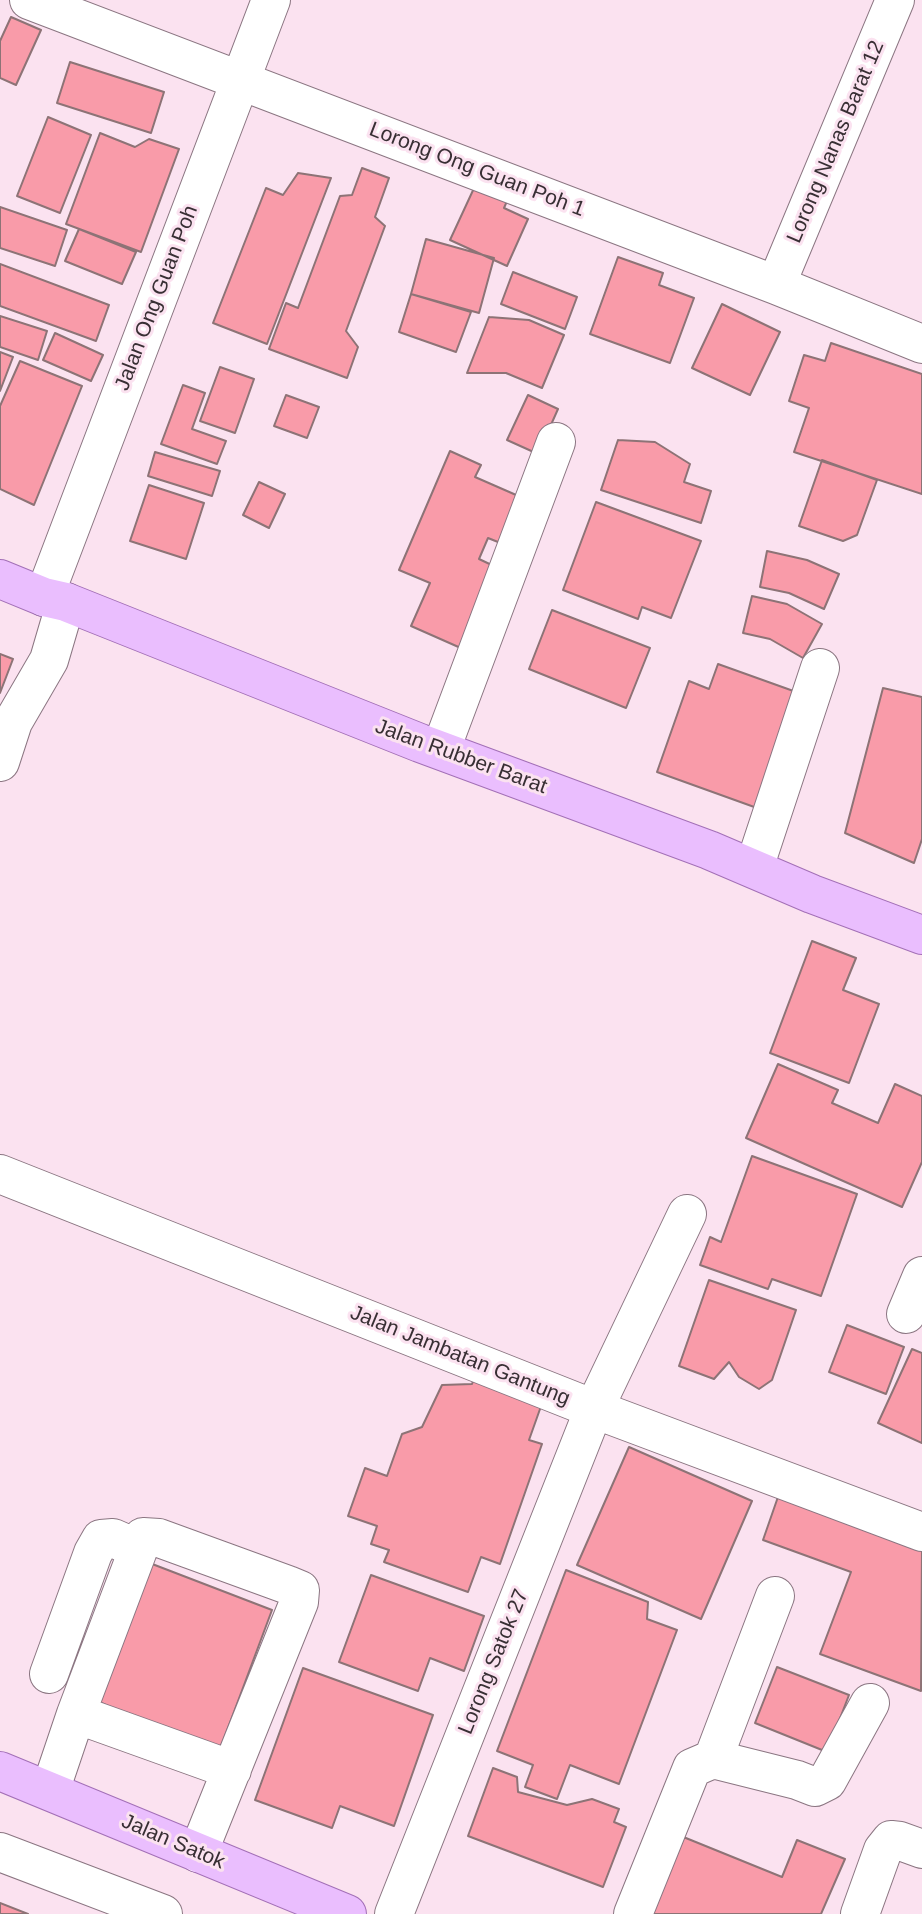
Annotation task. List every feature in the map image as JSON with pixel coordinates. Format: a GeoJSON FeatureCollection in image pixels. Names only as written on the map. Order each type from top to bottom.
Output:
{"type":"FeatureCollection","features":[{"type":"Feature","properties":{"kind":"main road","name":"Jalan Rubber Barat"},"geometry":{"type":"LineString","coordinates":[[0,579],[922,935]]}},
{"type":"Feature","properties":{"kind":"main road","name":"Jalan Satok"},"geometry":{"type":"LineString","coordinates":[[0,1771],[347,1914]]}},
{"type":"Feature","properties":{"kind":"street","name":"Lorong Ong Guan Poh 1"},"geometry":{"type":"LineString","coordinates":[[29,0],[776,285],[922,344]]}},
{"type":"Feature","properties":{"kind":"street","name":"Jalan Ong Guan Poh"},"geometry":{"type":"LineString","coordinates":[[0,762],[13,722],[49,660],[55,599],[240,79],[271,0]]}},
{"type":"Feature","properties":{"kind":"street","name":"Lorong Nanas Barat 12"},"geometry":{"type":"LineString","coordinates":[[776,285],[895,0]]}},
{"type":"Feature","properties":{"kind":"street"},"geometry":{"type":"LineString","coordinates":[[441,749],[556,442]]}},
{"type":"Feature","properties":{"kind":"street"},"geometry":{"type":"LineString","coordinates":[[754,868],[820,668]]}},
{"type":"Feature","properties":{"kind":"street","name":"Jalan Jambatan Gantung"},"geometry":{"type":"LineString","coordinates":[[0,1174],[594,1409],[922,1532]]}},
{"type":"Feature","properties":{"kind":"street","name":"Lorong Satok 27"},"geometry":{"type":"LineString","coordinates":[[394,1914],[594,1409],[687,1213]]}},
{"type":"Feature","properties":{"kind":"street"},"geometry":{"type":"LineString","coordinates":[[906,1314],[922,1276]]}},
{"type":"Feature","properties":{"kind":"street"},"geometry":{"type":"LineString","coordinates":[[50,1791],[143,1537],[159,1538],[300,1590],[299,1602],[198,1853]]}},
{"type":"Feature","properties":{"kind":"street"},"geometry":{"type":"LineString","coordinates":[[49,1674],[93,1553],[101,1539],[113,1538],[138,1549]]}},
{"type":"Feature","properties":{"kind":"street"},"geometry":{"type":"LineString","coordinates":[[713,1759],[775,1596]]}},
{"type":"Feature","properties":{"kind":"street"},"geometry":{"type":"LineString","coordinates":[[634,1914],[692,1769],[713,1759],[815,1787],[827,1781],[870,1703]]}},
{"type":"Feature","properties":{"kind":"street"},"geometry":{"type":"LineString","coordinates":[[76,1714],[232,1770]]}},
{"type":"Feature","properties":{"kind":"street"},"geometry":{"type":"LineString","coordinates":[[860,1914],[883,1850],[891,1840],[922,1849]]}},
{"type":"Feature","properties":{"kind":"street"},"geometry":{"type":"LineString","coordinates":[[0,1852],[163,1914]]}},
{"type":"Feature","properties":{"kind":"building"},"geometry":{"type":"Polygon","coordinates":[[[11,17],[41,30],[16,85],[0,78],[0,41],[11,17]]]}},
{"type":"Feature","properties":{"kind":"building"},"geometry":{"type":"Polygon","coordinates":[[[70,62],[164,92],[151,133],[57,103],[70,62]]]}},
{"type":"Feature","properties":{"kind":"building"},"geometry":{"type":"Polygon","coordinates":[[[48,117],[91,135],[60,213],[17,196],[48,117]]]}},
{"type":"Feature","properties":{"kind":"building"},"geometry":{"type":"Polygon","coordinates":[[[100,133],[135,147],[149,139],[179,149],[141,252],[66,224],[100,133]]]}},
{"type":"Feature","properties":{"kind":"building"},"geometry":{"type":"Polygon","coordinates":[[[362,168],[389,178],[375,217],[385,226],[346,331],[358,347],[347,378],[269,349],[286,303],[298,308],[340,196],[352,195],[362,168]]]}},
{"type":"Feature","properties":{"kind":"building"},"geometry":{"type":"Polygon","coordinates":[[[298,173],[331,178],[267,344],[213,323],[266,188],[283,195],[298,173]]]}},
{"type":"Feature","properties":{"kind":"building"},"geometry":{"type":"Polygon","coordinates":[[[475,186],[507,201],[504,208],[528,219],[507,266],[450,240],[475,186]]]}},
{"type":"Feature","properties":{"kind":"building"},"geometry":{"type":"Polygon","coordinates":[[[0,207],[67,230],[55,266],[0,248],[0,207]]]}},
{"type":"Feature","properties":{"kind":"building"},"geometry":{"type":"Polygon","coordinates":[[[79,229],[136,252],[122,284],[65,261],[79,229]]]}},
{"type":"Feature","properties":{"kind":"building"},"geometry":{"type":"Polygon","coordinates":[[[426,239],[494,258],[479,313],[411,294],[426,239]]]}},
{"type":"Feature","properties":{"kind":"building"},"geometry":{"type":"Polygon","coordinates":[[[618,257],[663,273],[659,285],[694,298],[670,363],[590,334],[618,257]]]}},
{"type":"Feature","properties":{"kind":"building"},"geometry":{"type":"Polygon","coordinates":[[[0,264],[109,305],[96,341],[0,306],[0,264]]]}},
{"type":"Feature","properties":{"kind":"building"},"geometry":{"type":"Polygon","coordinates":[[[513,272],[577,297],[565,329],[501,304],[513,272]]]}},
{"type":"Feature","properties":{"kind":"building"},"geometry":{"type":"Polygon","coordinates":[[[411,294],[471,312],[456,352],[399,332],[411,294]]]}},
{"type":"Feature","properties":{"kind":"building"},"geometry":{"type":"Polygon","coordinates":[[[722,304],[780,332],[750,395],[692,368],[722,304]]]}},
{"type":"Feature","properties":{"kind":"building"},"geometry":{"type":"Polygon","coordinates":[[[0,316],[47,331],[38,360],[0,347],[0,316]]]}},
{"type":"Feature","properties":{"kind":"building"},"geometry":{"type":"Polygon","coordinates":[[[489,317],[529,320],[564,335],[542,388],[506,373],[467,373],[489,317]]]}},
{"type":"Feature","properties":{"kind":"building"},"geometry":{"type":"Polygon","coordinates":[[[55,333],[103,355],[91,381],[43,360],[55,333]]]}},
{"type":"Feature","properties":{"kind":"building"},"geometry":{"type":"Polygon","coordinates":[[[831,343],[922,374],[922,494],[794,452],[809,408],[789,401],[804,355],[825,361],[831,343]]]}},
{"type":"Feature","properties":{"kind":"building"},"geometry":{"type":"Polygon","coordinates":[[[0,352],[13,357],[0,391],[0,352]]]}},
{"type":"Feature","properties":{"kind":"building"},"geometry":{"type":"Polygon","coordinates":[[[20,361],[82,386],[34,505],[0,489],[0,406],[20,361]]]}},
{"type":"Feature","properties":{"kind":"building"},"geometry":{"type":"Polygon","coordinates":[[[220,367],[254,379],[235,433],[200,421],[220,367]]]}},
{"type":"Feature","properties":{"kind":"building"},"geometry":{"type":"Polygon","coordinates":[[[183,385],[205,393],[192,429],[226,441],[217,464],[161,444],[183,385]]]}},
{"type":"Feature","properties":{"kind":"building"},"geometry":{"type":"Polygon","coordinates":[[[286,395],[319,407],[307,438],[274,426],[286,395]]]}},
{"type":"Feature","properties":{"kind":"building"},"geometry":{"type":"Polygon","coordinates":[[[528,395],[558,409],[538,454],[507,440],[528,395]]]}},
{"type":"Feature","properties":{"kind":"building"},"geometry":{"type":"Polygon","coordinates":[[[618,440],[655,442],[690,464],[684,482],[711,491],[701,523],[601,490],[618,440]]]}},
{"type":"Feature","properties":{"kind":"building"},"geometry":{"type":"Polygon","coordinates":[[[450,451],[481,465],[475,477],[523,498],[503,544],[488,538],[479,559],[498,568],[463,649],[411,626],[430,583],[399,570],[450,451]]]}},
{"type":"Feature","properties":{"kind":"building"},"geometry":{"type":"Polygon","coordinates":[[[155,452],[220,471],[212,496],[148,476],[155,452]]]}},
{"type":"Feature","properties":{"kind":"building"},"geometry":{"type":"Polygon","coordinates":[[[822,460],[877,480],[857,535],[843,541],[799,526],[822,460]]]}},
{"type":"Feature","properties":{"kind":"building"},"geometry":{"type":"Polygon","coordinates":[[[259,482],[285,494],[269,528],[243,515],[259,482]]]}},
{"type":"Feature","properties":{"kind":"building"},"geometry":{"type":"Polygon","coordinates":[[[149,485],[204,503],[186,559],[130,541],[149,485]]]}},
{"type":"Feature","properties":{"kind":"building"},"geometry":{"type":"Polygon","coordinates":[[[596,502],[701,541],[671,618],[642,607],[638,619],[563,590],[596,502]]]}},
{"type":"Feature","properties":{"kind":"building"},"geometry":{"type":"Polygon","coordinates":[[[767,551],[807,560],[839,574],[824,609],[789,593],[760,587],[767,551]]]}},
{"type":"Feature","properties":{"kind":"building"},"geometry":{"type":"Polygon","coordinates":[[[752,596],[787,604],[822,624],[803,658],[770,639],[743,633],[752,596]]]}},
{"type":"Feature","properties":{"kind":"building"},"geometry":{"type":"Polygon","coordinates":[[[552,610],[650,648],[626,708],[529,669],[552,610]]]}},
{"type":"Feature","properties":{"kind":"building"},"geometry":{"type":"Polygon","coordinates":[[[0,654],[13,659],[0,693],[0,654]]]}},
{"type":"Feature","properties":{"kind":"building"},"geometry":{"type":"Polygon","coordinates":[[[718,664],[799,693],[757,808],[657,772],[689,681],[709,689],[718,664]]]}},
{"type":"Feature","properties":{"kind":"building"},"geometry":{"type":"Polygon","coordinates":[[[883,688],[922,697],[922,839],[914,863],[845,833],[883,688]]]}},
{"type":"Feature","properties":{"kind":"building"},"geometry":{"type":"Polygon","coordinates":[[[812,941],[856,958],[843,990],[879,1004],[849,1083],[770,1053],[812,941]]]}},
{"type":"Feature","properties":{"kind":"building"},"geometry":{"type":"Polygon","coordinates":[[[778,1064],[838,1090],[832,1103],[878,1123],[895,1084],[922,1096],[922,1162],[902,1207],[746,1138],[778,1064]]]}},
{"type":"Feature","properties":{"kind":"building"},"geometry":{"type":"Polygon","coordinates":[[[752,1156],[857,1194],[821,1296],[772,1279],[768,1289],[700,1265],[710,1237],[721,1242],[752,1156]]]}},
{"type":"Feature","properties":{"kind":"building"},"geometry":{"type":"Polygon","coordinates":[[[709,1280],[796,1310],[772,1380],[759,1389],[739,1377],[729,1362],[714,1379],[679,1366],[709,1280]]]}},
{"type":"Feature","properties":{"kind":"building"},"geometry":{"type":"Polygon","coordinates":[[[847,1325],[904,1347],[886,1394],[829,1372],[847,1325]]]}},
{"type":"Feature","properties":{"kind":"building"},"geometry":{"type":"Polygon","coordinates":[[[912,1349],[922,1353],[922,1443],[878,1423],[912,1349]]]}},
{"type":"Feature","properties":{"kind":"building"},"geometry":{"type":"Polygon","coordinates":[[[477,1370],[545,1395],[529,1440],[542,1444],[500,1564],[481,1557],[468,1592],[384,1562],[389,1550],[371,1544],[377,1526],[348,1516],[365,1468],[387,1476],[402,1434],[422,1427],[442,1385],[472,1384],[477,1370]]]}},
{"type":"Feature","properties":{"kind":"building"},"geometry":{"type":"Polygon","coordinates":[[[629,1447],[752,1501],[701,1619],[577,1565],[629,1447]]]}},
{"type":"Feature","properties":{"kind":"building"},"geometry":{"type":"Polygon","coordinates":[[[779,1494],[922,1546],[921,1691],[820,1654],[851,1572],[763,1540],[779,1494]]]}},
{"type":"Feature","properties":{"kind":"building"},"geometry":{"type":"Polygon","coordinates":[[[147,1562],[272,1610],[219,1752],[204,1756],[90,1697],[147,1562]]]}},
{"type":"Feature","properties":{"kind":"building"},"geometry":{"type":"Polygon","coordinates":[[[566,1570],[648,1602],[647,1619],[677,1630],[619,1784],[570,1765],[557,1799],[525,1787],[533,1765],[497,1751],[566,1570]]]}},
{"type":"Feature","properties":{"kind":"building"},"geometry":{"type":"Polygon","coordinates":[[[371,1575],[484,1616],[464,1671],[430,1658],[418,1691],[339,1662],[371,1575]]]}},
{"type":"Feature","properties":{"kind":"building"},"geometry":{"type":"Polygon","coordinates":[[[777,1667],[849,1695],[827,1752],[755,1723],[777,1667]]]}},
{"type":"Feature","properties":{"kind":"building"},"geometry":{"type":"Polygon","coordinates":[[[303,1668],[433,1715],[394,1826],[340,1806],[332,1828],[255,1800],[303,1668]]]}},
{"type":"Feature","properties":{"kind":"building"},"geometry":{"type":"Polygon","coordinates":[[[493,1768],[517,1777],[518,1792],[567,1805],[592,1799],[619,1809],[614,1822],[626,1827],[603,1887],[468,1836],[493,1768]]]}},
{"type":"Feature","properties":{"kind":"building"},"geometry":{"type":"Polygon","coordinates":[[[676,1834],[782,1877],[797,1840],[845,1859],[821,1914],[646,1914],[676,1834]]]}},
{"type":"Feature","properties":{"kind":"building"},"geometry":{"type":"Polygon","coordinates":[[[0,1903],[28,1914],[0,1914],[0,1903]]]}}]}
